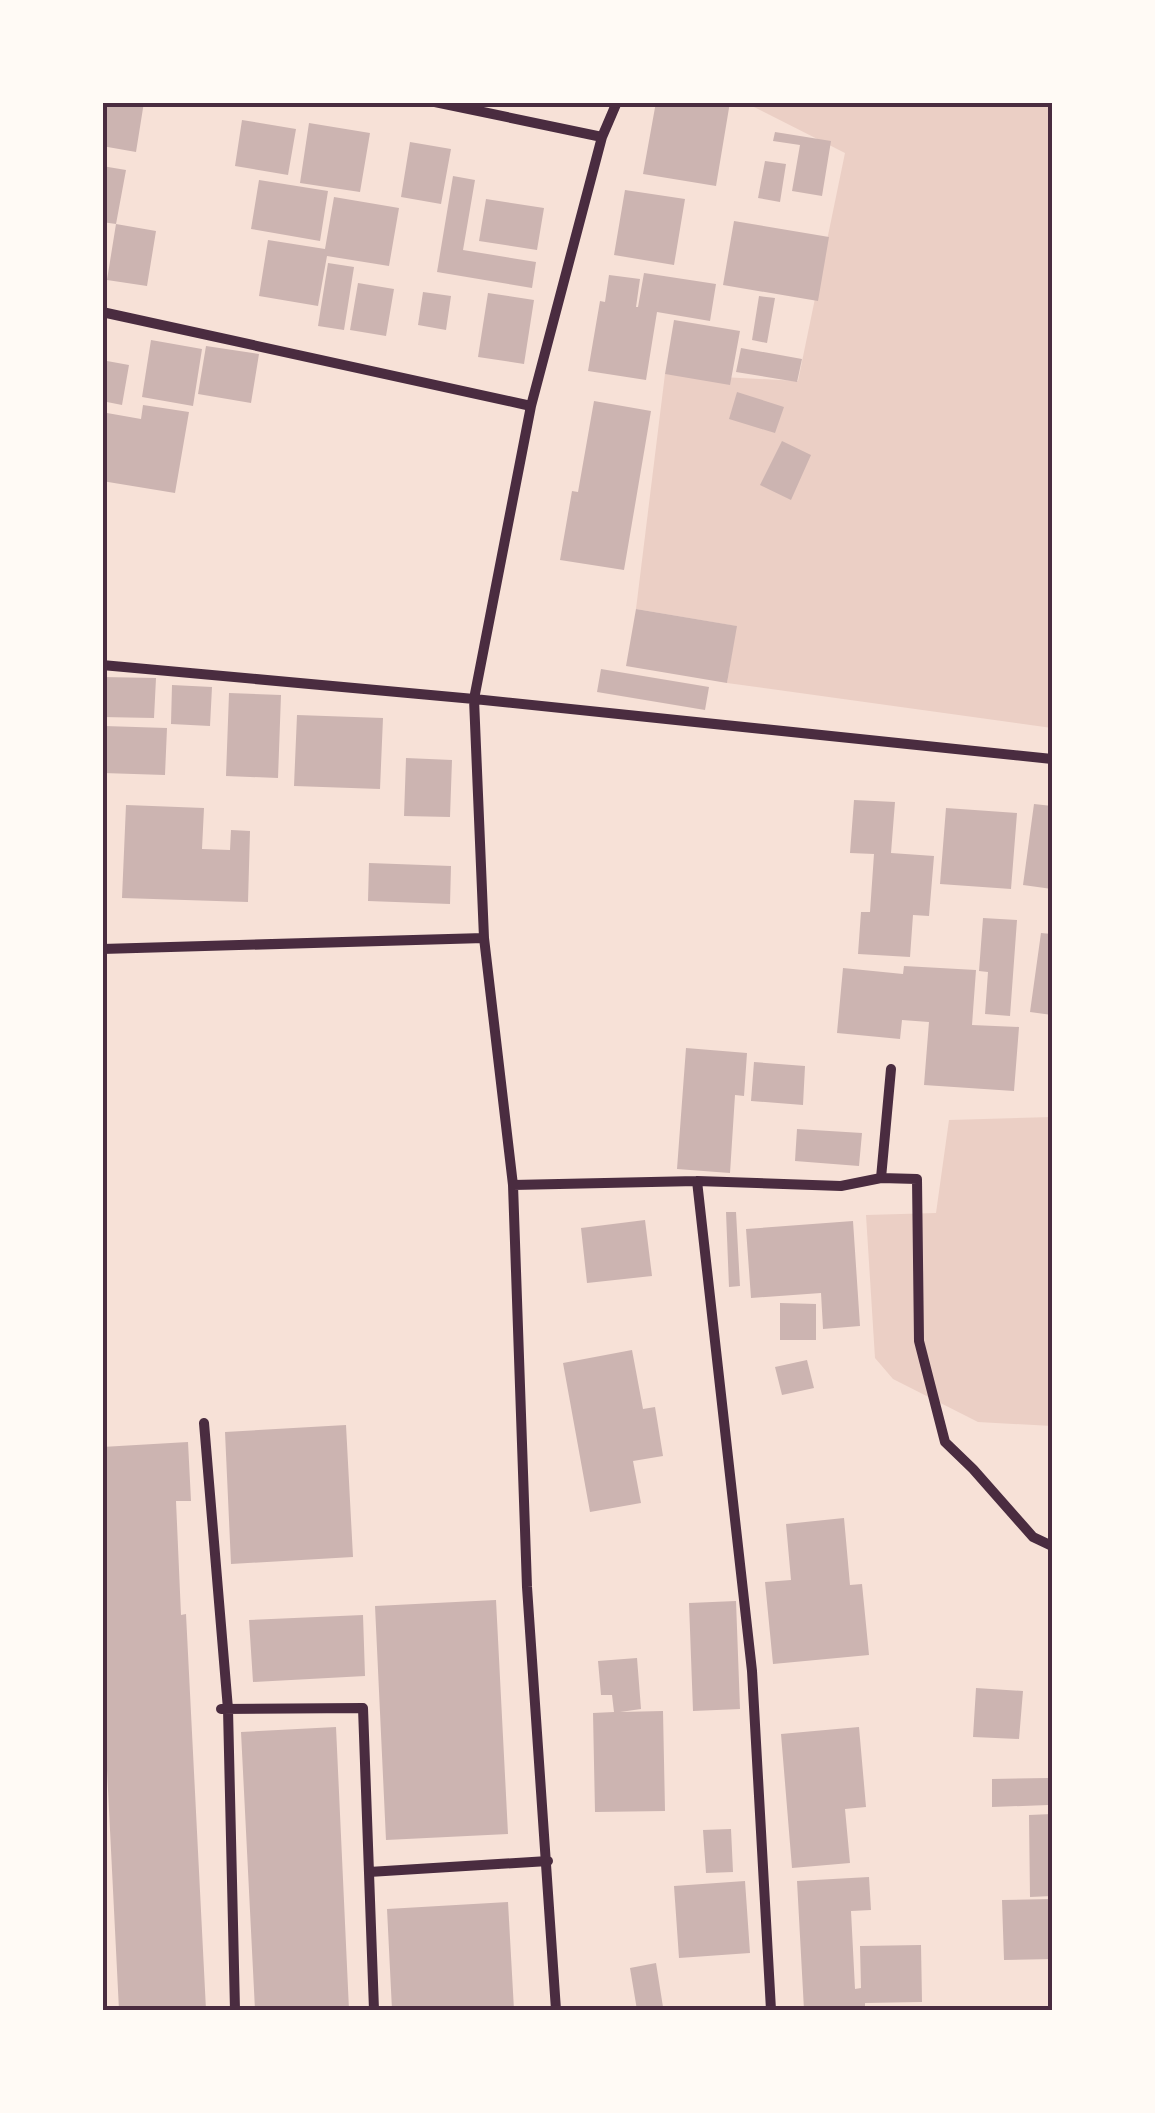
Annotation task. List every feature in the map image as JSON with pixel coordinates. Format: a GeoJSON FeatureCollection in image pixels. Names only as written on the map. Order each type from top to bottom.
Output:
{"type":"FeatureCollection","features":[{"type":"Feature","properties":{"kind":"street"},"geometry":{"type":"LineString","coordinates":[[435,102],[602,137]]}},
{"type":"Feature","properties":{"kind":"street"},"geometry":{"type":"LineString","coordinates":[[556,2010],[528,1587],[514,1185],[484,938],[474,699],[530,406],[602,137],[617,102]]}},
{"type":"Feature","properties":{"kind":"street"},"geometry":{"type":"LineString","coordinates":[[102,312],[530,406]]}},
{"type":"Feature","properties":{"kind":"street"},"geometry":{"type":"LineString","coordinates":[[102,665],[1052,759]]}},
{"type":"Feature","properties":{"kind":"street"},"geometry":{"type":"LineString","coordinates":[[102,948],[484,938]]}},
{"type":"Feature","properties":{"kind":"street"},"geometry":{"type":"LineString","coordinates":[[881,1178],[891,1069]]}},
{"type":"Feature","properties":{"kind":"street"},"geometry":{"type":"LineString","coordinates":[[514,1185],[696,1182],[841,1186],[881,1178],[917,1179],[919,1341],[945,1442],[1033,1538],[1052,1546]]}},
{"type":"Feature","properties":{"kind":"street"},"geometry":{"type":"LineString","coordinates":[[696,1182],[752,1671],[771,2010]]}},
{"type":"Feature","properties":{"kind":"street"},"geometry":{"type":"LineString","coordinates":[[204,1422],[225,1709],[234,2010]]}},
{"type":"Feature","properties":{"kind":"street"},"geometry":{"type":"LineString","coordinates":[[225,1709],[363,1708],[374,2010]]}},
{"type":"Feature","properties":{"kind":"street"},"geometry":{"type":"LineString","coordinates":[[369,1872],[548,1861]]}},
{"type":"Feature","properties":{"kind":"shaded area"},"geometry":{"type":"Polygon","coordinates":[[[746,103],[1052,103],[1052,728],[727,683],[736,626],[636,609],[665,374],[798,381],[845,153],[746,103]]]}},
{"type":"Feature","properties":{"kind":"shaded area"},"geometry":{"type":"Polygon","coordinates":[[[1052,1117],[1052,1426],[978,1422],[893,1379],[875,1358],[866,1215],[936,1213],[949,1120],[1052,1117]]]}},
{"type":"Feature","properties":{"kind":"building"},"geometry":{"type":"Polygon","coordinates":[[[102,102],[144,102],[136,152],[102,146],[102,102]]]}},
{"type":"Feature","properties":{"kind":"building"},"geometry":{"type":"Polygon","coordinates":[[[656,102],[730,102],[716,186],[643,174],[656,102]]]}},
{"type":"Feature","properties":{"kind":"building"},"geometry":{"type":"Polygon","coordinates":[[[242,120],[296,129],[288,175],[235,166],[242,120]]]}},
{"type":"Feature","properties":{"kind":"building"},"geometry":{"type":"Polygon","coordinates":[[[309,123],[370,133],[360,192],[300,183],[309,123]]]}},
{"type":"Feature","properties":{"kind":"building"},"geometry":{"type":"Polygon","coordinates":[[[775,132],[831,141],[822,196],[792,191],[800,145],[773,141],[775,132]]]}},
{"type":"Feature","properties":{"kind":"building"},"geometry":{"type":"Polygon","coordinates":[[[410,142],[451,149],[441,204],[401,197],[410,142]]]}},
{"type":"Feature","properties":{"kind":"building"},"geometry":{"type":"Polygon","coordinates":[[[765,161],[786,164],[780,202],[758,198],[765,161]]]}},
{"type":"Feature","properties":{"kind":"building"},"geometry":{"type":"Polygon","coordinates":[[[102,166],[126,170],[116,224],[102,222],[102,166]]]}},
{"type":"Feature","properties":{"kind":"building"},"geometry":{"type":"Polygon","coordinates":[[[453,176],[475,180],[463,250],[536,262],[532,288],[437,272],[453,176]]]}},
{"type":"Feature","properties":{"kind":"building"},"geometry":{"type":"Polygon","coordinates":[[[259,180],[328,191],[320,241],[251,229],[259,180]]]}},
{"type":"Feature","properties":{"kind":"building"},"geometry":{"type":"Polygon","coordinates":[[[625,190],[685,199],[674,265],[614,255],[625,190]]]}},
{"type":"Feature","properties":{"kind":"building"},"geometry":{"type":"Polygon","coordinates":[[[334,197],[399,208],[389,266],[327,256],[318,306],[259,296],[268,240],[325,249],[334,197]]]}},
{"type":"Feature","properties":{"kind":"building"},"geometry":{"type":"Polygon","coordinates":[[[486,199],[544,208],[537,250],[479,241],[486,199]]]}},
{"type":"Feature","properties":{"kind":"building"},"geometry":{"type":"Polygon","coordinates":[[[734,221],[829,237],[818,301],[723,285],[734,221]]]}},
{"type":"Feature","properties":{"kind":"building"},"geometry":{"type":"Polygon","coordinates":[[[116,224],[156,231],[147,286],[107,280],[116,224]]]}},
{"type":"Feature","properties":{"kind":"building"},"geometry":{"type":"Polygon","coordinates":[[[328,263],[354,267],[344,330],[318,326],[328,263]]]}},
{"type":"Feature","properties":{"kind":"building"},"geometry":{"type":"Polygon","coordinates":[[[644,273],[716,284],[710,321],[657,312],[646,380],[588,371],[600,301],[605,302],[609,275],[640,279],[638,307],[644,273]]]}},
{"type":"Feature","properties":{"kind":"building"},"geometry":{"type":"Polygon","coordinates":[[[358,283],[394,289],[386,336],[350,330],[358,283]]]}},
{"type":"Feature","properties":{"kind":"building"},"geometry":{"type":"Polygon","coordinates":[[[423,292],[451,296],[446,330],[418,325],[423,292]]]}},
{"type":"Feature","properties":{"kind":"building"},"geometry":{"type":"Polygon","coordinates":[[[488,293],[534,300],[524,364],[478,357],[488,293]]]}},
{"type":"Feature","properties":{"kind":"building"},"geometry":{"type":"Polygon","coordinates":[[[759,296],[775,298],[767,343],[752,340],[759,296]]]}},
{"type":"Feature","properties":{"kind":"building"},"geometry":{"type":"Polygon","coordinates":[[[674,320],[740,331],[730,385],[665,374],[674,320]]]}},
{"type":"Feature","properties":{"kind":"building"},"geometry":{"type":"Polygon","coordinates":[[[151,340],[202,349],[193,406],[142,397],[151,340]]]}},
{"type":"Feature","properties":{"kind":"building"},"geometry":{"type":"Polygon","coordinates":[[[206,346],[259,354],[251,403],[198,394],[206,346]]]}},
{"type":"Feature","properties":{"kind":"building"},"geometry":{"type":"Polygon","coordinates":[[[741,348],[802,359],[797,382],[736,372],[741,348]]]}},
{"type":"Feature","properties":{"kind":"building"},"geometry":{"type":"Polygon","coordinates":[[[107,361],[129,365],[122,405],[102,401],[107,361]]]}},
{"type":"Feature","properties":{"kind":"building"},"geometry":{"type":"Polygon","coordinates":[[[737,392],[784,407],[775,433],[729,419],[737,392]]]}},
{"type":"Feature","properties":{"kind":"building"},"geometry":{"type":"Polygon","coordinates":[[[594,401],[651,411],[624,570],[560,560],[572,491],[578,492],[594,401]]]}},
{"type":"Feature","properties":{"kind":"building"},"geometry":{"type":"Polygon","coordinates":[[[143,405],[189,412],[175,493],[102,481],[102,440],[107,413],[141,419],[143,405]]]}},
{"type":"Feature","properties":{"kind":"building"},"geometry":{"type":"Polygon","coordinates":[[[782,441],[811,455],[791,500],[760,485],[782,441]]]}},
{"type":"Feature","properties":{"kind":"building"},"geometry":{"type":"Polygon","coordinates":[[[636,609],[737,626],[727,683],[626,666],[636,609]]]}},
{"type":"Feature","properties":{"kind":"building"},"geometry":{"type":"Polygon","coordinates":[[[601,669],[709,687],[705,710],[597,692],[601,669]]]}},
{"type":"Feature","properties":{"kind":"building"},"geometry":{"type":"Polygon","coordinates":[[[102,677],[156,678],[154,718],[102,717],[102,677]]]}},
{"type":"Feature","properties":{"kind":"building"},"geometry":{"type":"Polygon","coordinates":[[[172,685],[212,687],[210,726],[171,724],[172,685]]]}},
{"type":"Feature","properties":{"kind":"building"},"geometry":{"type":"Polygon","coordinates":[[[229,693],[281,695],[278,778],[226,776],[229,693]]]}},
{"type":"Feature","properties":{"kind":"building"},"geometry":{"type":"Polygon","coordinates":[[[297,715],[383,718],[380,789],[294,786],[297,715]]]}},
{"type":"Feature","properties":{"kind":"building"},"geometry":{"type":"Polygon","coordinates":[[[104,726],[167,728],[165,775],[103,773],[104,726]]]}},
{"type":"Feature","properties":{"kind":"building"},"geometry":{"type":"Polygon","coordinates":[[[406,758],[452,760],[450,817],[404,816],[406,758]]]}},
{"type":"Feature","properties":{"kind":"building"},"geometry":{"type":"Polygon","coordinates":[[[854,800],[895,802],[891,853],[934,856],[929,916],[913,915],[910,957],[858,954],[861,912],[870,912],[874,854],[850,853],[854,800]]]}},
{"type":"Feature","properties":{"kind":"building"},"geometry":{"type":"Polygon","coordinates":[[[1034,804],[1052,806],[1052,889],[1023,885],[1034,804]]]}},
{"type":"Feature","properties":{"kind":"building"},"geometry":{"type":"Polygon","coordinates":[[[126,805],[204,808],[202,849],[230,850],[231,830],[250,831],[248,902],[122,898],[126,805]]]}},
{"type":"Feature","properties":{"kind":"building"},"geometry":{"type":"Polygon","coordinates":[[[946,808],[1017,813],[1011,889],[940,884],[946,808]]]}},
{"type":"Feature","properties":{"kind":"building"},"geometry":{"type":"Polygon","coordinates":[[[369,863],[451,866],[450,904],[368,901],[369,863]]]}},
{"type":"Feature","properties":{"kind":"building"},"geometry":{"type":"Polygon","coordinates":[[[983,918],[1017,920],[1010,1016],[985,1014],[988,972],[979,971],[983,918]]]}},
{"type":"Feature","properties":{"kind":"building"},"geometry":{"type":"Polygon","coordinates":[[[1041,933],[1052,934],[1052,1015],[1030,1012],[1041,933]]]}},
{"type":"Feature","properties":{"kind":"building"},"geometry":{"type":"Polygon","coordinates":[[[904,966],[976,970],[972,1025],[1019,1027],[1014,1091],[924,1085],[929,1022],[902,1020],[900,1039],[837,1033],[843,968],[903,974],[904,966]]]}},
{"type":"Feature","properties":{"kind":"building"},"geometry":{"type":"Polygon","coordinates":[[[686,1048],[747,1053],[744,1096],[735,1095],[730,1173],[677,1169],[686,1048]]]}},
{"type":"Feature","properties":{"kind":"building"},"geometry":{"type":"Polygon","coordinates":[[[754,1062],[805,1066],[803,1105],[751,1101],[754,1062]]]}},
{"type":"Feature","properties":{"kind":"building"},"geometry":{"type":"Polygon","coordinates":[[[797,1129],[862,1133],[859,1166],[795,1161],[797,1129]]]}},
{"type":"Feature","properties":{"kind":"building"},"geometry":{"type":"Polygon","coordinates":[[[726,1212],[736,1212],[740,1286],[729,1287],[726,1212]]]}},
{"type":"Feature","properties":{"kind":"building"},"geometry":{"type":"Polygon","coordinates":[[[645,1220],[652,1276],[587,1283],[581,1228],[645,1220]]]}},
{"type":"Feature","properties":{"kind":"building"},"geometry":{"type":"Polygon","coordinates":[[[853,1221],[860,1326],[823,1329],[821,1293],[751,1298],[746,1229],[853,1221]]]}},
{"type":"Feature","properties":{"kind":"building"},"geometry":{"type":"Polygon","coordinates":[[[780,1303],[816,1304],[816,1340],[780,1340],[780,1303]]]}},
{"type":"Feature","properties":{"kind":"building"},"geometry":{"type":"Polygon","coordinates":[[[632,1350],[643,1409],[655,1407],[663,1456],[633,1461],[641,1503],[590,1512],[563,1363],[632,1350]]]}},
{"type":"Feature","properties":{"kind":"building"},"geometry":{"type":"Polygon","coordinates":[[[807,1360],[814,1388],[782,1395],[775,1367],[807,1360]]]}},
{"type":"Feature","properties":{"kind":"building"},"geometry":{"type":"Polygon","coordinates":[[[346,1425],[353,1557],[231,1564],[225,1432],[346,1425]]]}},
{"type":"Feature","properties":{"kind":"building"},"geometry":{"type":"Polygon","coordinates":[[[188,1442],[191,1501],[176,1501],[181,1615],[186,1614],[206,2010],[119,2010],[102,1670],[102,1447],[188,1442]]]}},
{"type":"Feature","properties":{"kind":"building"},"geometry":{"type":"Polygon","coordinates":[[[844,1518],[850,1585],[862,1584],[869,1655],[773,1664],[765,1582],[791,1580],[786,1524],[844,1518]]]}},
{"type":"Feature","properties":{"kind":"building"},"geometry":{"type":"Polygon","coordinates":[[[496,1600],[508,1834],[386,1840],[375,1606],[496,1600]]]}},
{"type":"Feature","properties":{"kind":"building"},"geometry":{"type":"Polygon","coordinates":[[[736,1601],[740,1709],[693,1711],[689,1603],[736,1601]]]}},
{"type":"Feature","properties":{"kind":"building"},"geometry":{"type":"Polygon","coordinates":[[[363,1615],[365,1676],[253,1682],[249,1620],[363,1615]]]}},
{"type":"Feature","properties":{"kind":"building"},"geometry":{"type":"Polygon","coordinates":[[[637,1658],[641,1709],[620,1712],[663,1711],[665,1811],[595,1812],[593,1713],[614,1712],[612,1695],[601,1695],[598,1661],[637,1658]]]}},
{"type":"Feature","properties":{"kind":"building"},"geometry":{"type":"Polygon","coordinates":[[[976,1688],[1023,1691],[1019,1739],[973,1737],[976,1688]]]}},
{"type":"Feature","properties":{"kind":"building"},"geometry":{"type":"Polygon","coordinates":[[[336,1727],[349,2010],[255,2010],[241,1732],[336,1727]]]}},
{"type":"Feature","properties":{"kind":"building"},"geometry":{"type":"Polygon","coordinates":[[[859,1727],[866,1807],[845,1809],[850,1863],[792,1868],[781,1734],[859,1727]]]}},
{"type":"Feature","properties":{"kind":"building"},"geometry":{"type":"Polygon","coordinates":[[[1048,1778],[1048,1805],[992,1807],[992,1779],[1048,1778]]]}},
{"type":"Feature","properties":{"kind":"building"},"geometry":{"type":"Polygon","coordinates":[[[1052,1814],[1052,1896],[1030,1897],[1029,1815],[1052,1814]]]}},
{"type":"Feature","properties":{"kind":"building"},"geometry":{"type":"Polygon","coordinates":[[[731,1829],[733,1872],[706,1873],[703,1830],[731,1829]]]}},
{"type":"Feature","properties":{"kind":"building"},"geometry":{"type":"Polygon","coordinates":[[[869,1877],[871,1910],[851,1911],[855,1989],[861,1988],[860,1946],[921,1945],[922,2002],[865,2003],[865,2010],[804,2010],[797,1881],[869,1877]]]}},
{"type":"Feature","properties":{"kind":"building"},"geometry":{"type":"Polygon","coordinates":[[[745,1881],[750,1953],[679,1958],[674,1886],[745,1881]]]}},
{"type":"Feature","properties":{"kind":"building"},"geometry":{"type":"Polygon","coordinates":[[[1052,1899],[1052,1959],[1004,1960],[1002,1900],[1052,1899]]]}},
{"type":"Feature","properties":{"kind":"building"},"geometry":{"type":"Polygon","coordinates":[[[508,1902],[514,2010],[392,2010],[387,1909],[508,1902]]]}},
{"type":"Feature","properties":{"kind":"building"},"geometry":{"type":"Polygon","coordinates":[[[656,1963],[663,2007],[637,2010],[630,1968],[656,1963]]]}}]}
